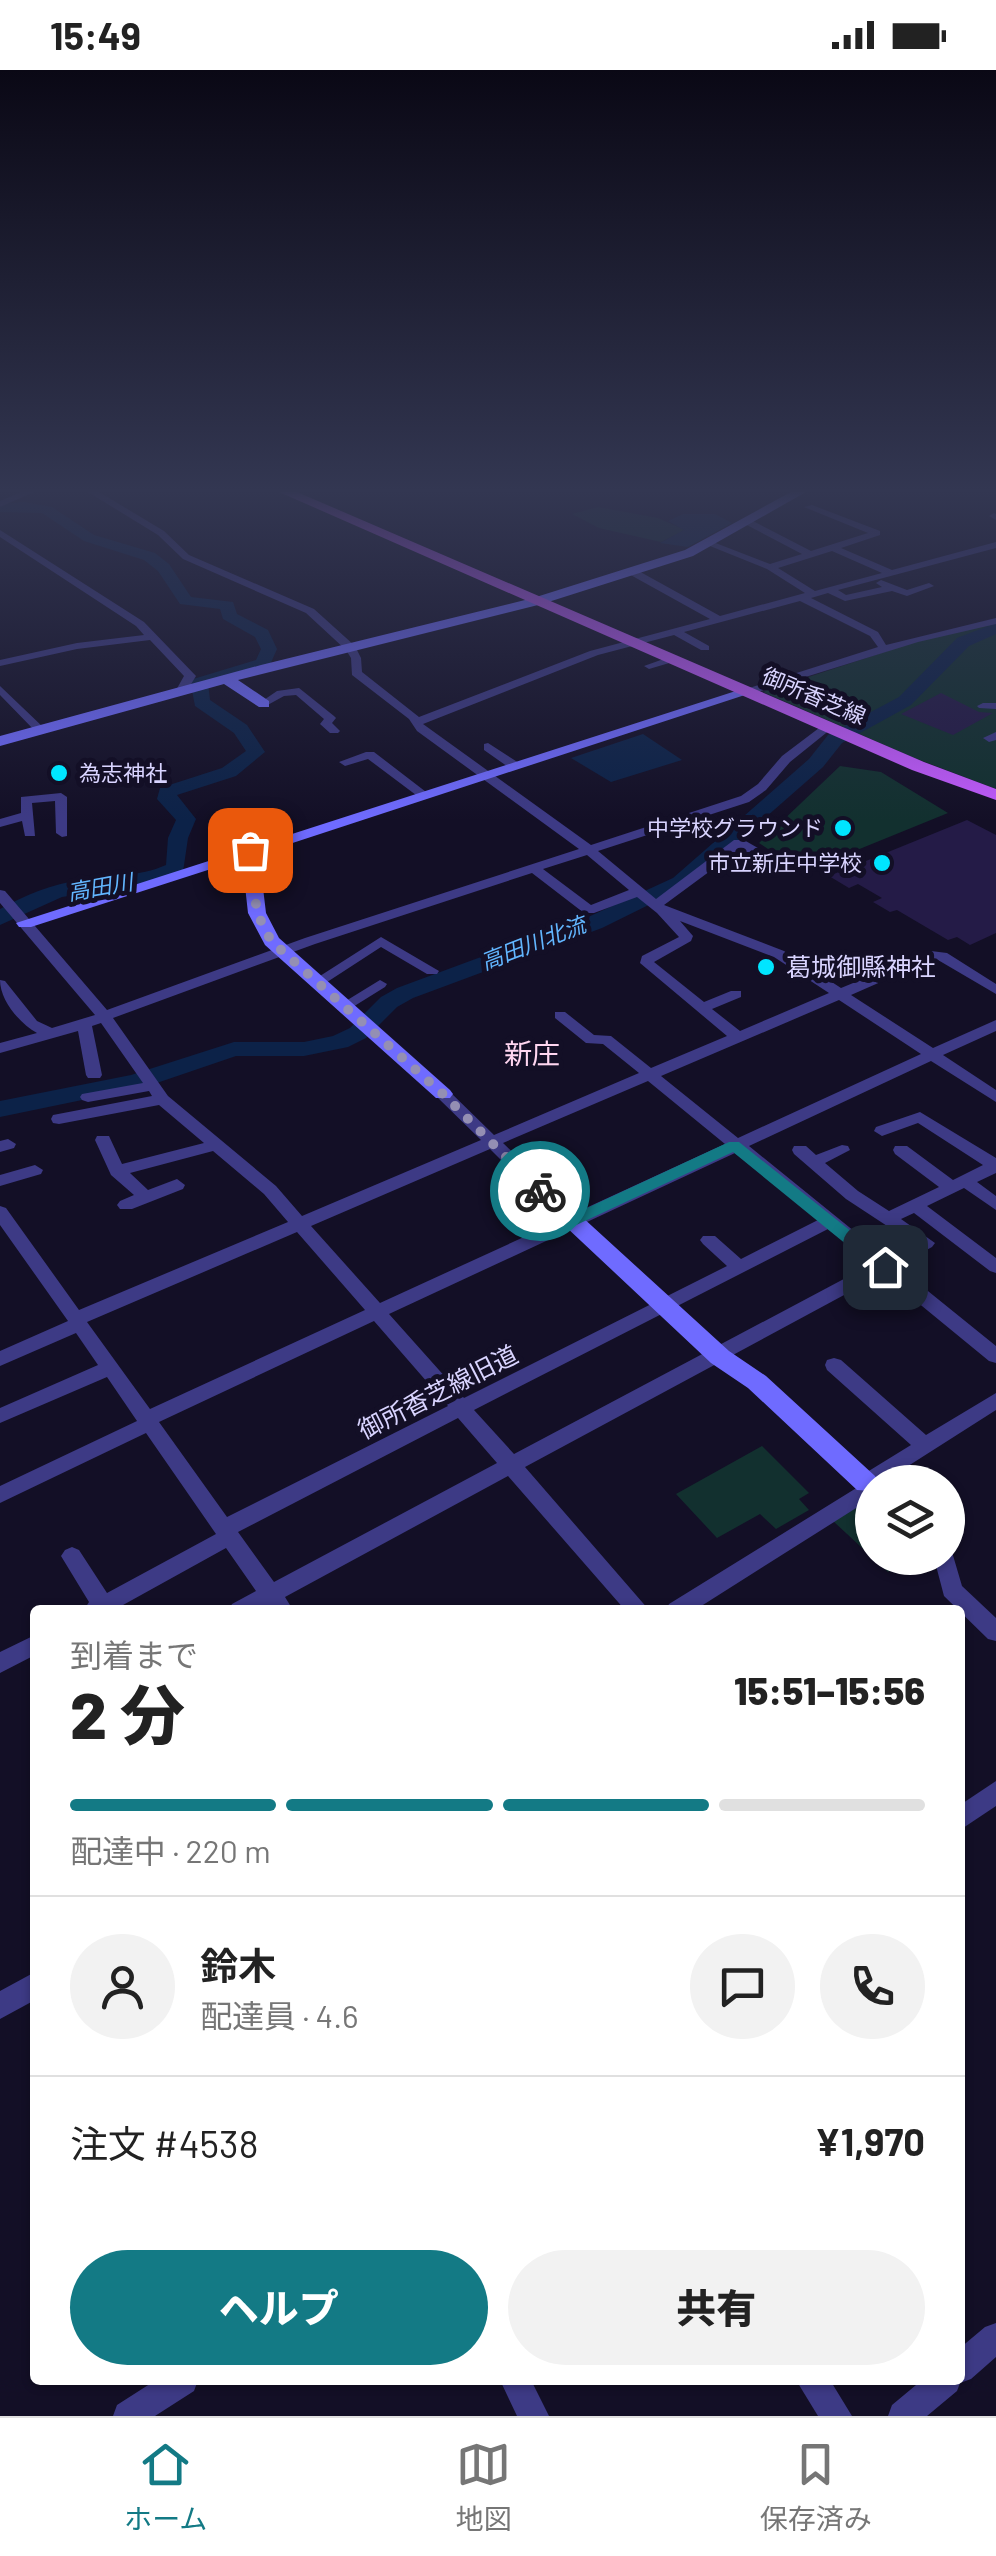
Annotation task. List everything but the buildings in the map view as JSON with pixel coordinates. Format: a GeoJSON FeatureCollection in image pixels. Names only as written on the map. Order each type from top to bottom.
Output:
{"type":"FeatureCollection","features":[{"type":"Feature","properties":{"kind":"main road","name":"御所香芝線"},"geometry":{"type":"LineString","coordinates":[[538,601],[839,732],[996,795]]}},
{"type":"Feature","properties":{"kind":"street"},"geometry":{"type":"LineString","coordinates":[[106,601],[152,638],[190,676],[193,689]]}},
{"type":"Feature","properties":{"kind":"street"},"geometry":{"type":"LineString","coordinates":[[288,601],[310,611],[351,648],[356,673],[640,891],[686,936],[684,942]]}},
{"type":"Feature","properties":{"kind":"street"},"geometry":{"type":"LineString","coordinates":[[0,741],[535,601]]}},
{"type":"Feature","properties":{"kind":"street"},"geometry":{"type":"LineString","coordinates":[[686,601],[718,619]]}},
{"type":"Feature","properties":{"kind":"street"},"geometry":{"type":"LineString","coordinates":[[417,722],[594,653],[783,601]]}},
{"type":"Feature","properties":{"kind":"street"},"geometry":{"type":"LineString","coordinates":[[818,601],[874,634],[884,648]]}},
{"type":"Feature","properties":{"kind":"street"},"geometry":{"type":"LineString","coordinates":[[17,914],[250,850],[884,648],[996,622]]}},
{"type":"Feature","properties":{"kind":"street"},"geometry":{"type":"LineString","coordinates":[[673,630],[706,648]]}},
{"type":"Feature","properties":{"kind":"street"},"geometry":{"type":"LineString","coordinates":[[0,664],[77,646],[152,638]]}},
{"type":"Feature","properties":{"kind":"street"},"geometry":{"type":"LineString","coordinates":[[649,666],[672,660]]}},
{"type":"Feature","properties":{"kind":"street"},"geometry":{"type":"LineString","coordinates":[[226,679],[264,704],[281,693],[299,691],[330,718],[326,724],[334,730]]}},
{"type":"Feature","properties":{"kind":"street"},"geometry":{"type":"LineString","coordinates":[[2,692],[40,730]]}},
{"type":"Feature","properties":{"kind":"street"},"geometry":{"type":"LineString","coordinates":[[0,1048],[105,1017],[282,952],[754,794],[786,758],[839,732]]}},
{"type":"Feature","properties":{"kind":"street"},"geometry":{"type":"LineString","coordinates":[[488,747],[515,766]]}},
{"type":"Feature","properties":{"kind":"street"},"geometry":{"type":"LineString","coordinates":[[346,762],[370,755],[424,795]]}},
{"type":"Feature","properties":{"kind":"street"},"geometry":{"type":"LineString","coordinates":[[30,832],[25,800],[61,798],[62,833]]}},
{"type":"Feature","properties":{"kind":"street"},"geometry":{"type":"LineString","coordinates":[[0,823],[27,815]]}},
{"type":"Feature","properties":{"kind":"street"},"geometry":{"type":"LineString","coordinates":[[656,906],[739,843],[770,862]]}},
{"type":"Feature","properties":{"kind":"street"},"geometry":{"type":"LineString","coordinates":[[250,850],[260,924],[282,952],[443,1094],[663,1306],[720,1357],[758,1382],[855,1472]]}},
{"type":"Feature","properties":{"kind":"street"},"geometry":{"type":"LineString","coordinates":[[532,867],[589,910],[640,891]]}},
{"type":"Feature","properties":{"kind":"street"},"geometry":{"type":"LineString","coordinates":[[0,894],[105,1017],[152,1087],[214,1145],[260,1180],[634,1605]]}},
{"type":"Feature","properties":{"kind":"street"},"geometry":{"type":"LineString","coordinates":[[656,906],[779,954],[996,1097]]}},
{"type":"Feature","properties":{"kind":"street"},"geometry":{"type":"LineString","coordinates":[[715,927],[647,962],[739,1038]]}},
{"type":"Feature","properties":{"kind":"street"},"geometry":{"type":"LineString","coordinates":[[316,983],[380,942],[432,971]]}},
{"type":"Feature","properties":{"kind":"street"},"geometry":{"type":"LineString","coordinates":[[0,1359],[77,1322],[931,954],[942,956],[996,990]]}},
{"type":"Feature","properties":{"kind":"street"},"geometry":{"type":"LineString","coordinates":[[0,984],[8,1006],[51,1034]]}},
{"type":"Feature","properties":{"kind":"street"},"geometry":{"type":"LineString","coordinates":[[343,1007],[380,984]]}},
{"type":"Feature","properties":{"kind":"street"},"geometry":{"type":"LineString","coordinates":[[701,1008],[736,994]]}},
{"type":"Feature","properties":{"kind":"street"},"geometry":{"type":"LineString","coordinates":[[560,1014],[591,1040],[606,1039],[996,1356]]}},
{"type":"Feature","properties":{"kind":"street"},"geometry":{"type":"LineString","coordinates":[[84,1024],[94,1075]]}},
{"type":"Feature","properties":{"kind":"street"},"geometry":{"type":"LineString","coordinates":[[0,1495],[376,1312],[996,1025]]}},
{"type":"Feature","properties":{"kind":"street"},"geometry":{"type":"LineString","coordinates":[[88,1097],[152,1087]]}},
{"type":"Feature","properties":{"kind":"street"},"geometry":{"type":"LineString","coordinates":[[59,1119],[152,1087]]}},
{"type":"Feature","properties":{"kind":"street"},"geometry":{"type":"LineString","coordinates":[[882,1131],[920,1117],[996,1166],[888,1218]]}},
{"type":"Feature","properties":{"kind":"street"},"geometry":{"type":"LineString","coordinates":[[103,1140],[117,1170],[146,1197]]}},
{"type":"Feature","properties":{"kind":"street"},"geometry":{"type":"LineString","coordinates":[[117,1170],[214,1145]]}},
{"type":"Feature","properties":{"kind":"street"},"geometry":{"type":"LineString","coordinates":[[0,1212],[276,1602],[511,1464],[720,1357],[926,1243],[806,1156],[842,1150]]}},
{"type":"Feature","properties":{"kind":"street"},"geometry":{"type":"LineString","coordinates":[[901,1150],[996,1204]]}},
{"type":"Feature","properties":{"kind":"street"},"geometry":{"type":"LineString","coordinates":[[0,1180],[34,1170]]}},
{"type":"Feature","properties":{"kind":"street"},"geometry":{"type":"LineString","coordinates":[[126,1205],[177,1185]]}},
{"type":"Feature","properties":{"kind":"street"},"geometry":{"type":"LineString","coordinates":[[915,1205],[996,1266]]}},
{"type":"Feature","properties":{"kind":"street","name":"御所香芝線旧道"},"geometry":{"type":"LineString","coordinates":[[104,1605],[227,1532],[828,1222]]}},
{"type":"Feature","properties":{"kind":"street"},"geometry":{"type":"LineString","coordinates":[[709,1240],[740,1268]]}},
{"type":"Feature","properties":{"kind":"street"},"geometry":{"type":"LineString","coordinates":[[834,1365],[925,1446]]}},
{"type":"Feature","properties":{"kind":"street"},"geometry":{"type":"LineString","coordinates":[[0,1416],[110,1368]]}},
{"type":"Feature","properties":{"kind":"street"},"geometry":{"type":"LineString","coordinates":[[899,1465],[996,1400]]}},
{"type":"Feature","properties":{"kind":"street"},"geometry":{"type":"LineString","coordinates":[[685,1605],[855,1496]]}},
{"type":"Feature","properties":{"kind":"street"},"geometry":{"type":"LineString","coordinates":[[72,1556],[97,1605]]}},
{"type":"Feature","properties":{"kind":"street"},"geometry":{"type":"LineString","coordinates":[[949,1575],[952,1590],[996,1632]]}},
{"type":"Feature","properties":{"kind":"street"},"geometry":{"type":"LineString","coordinates":[[0,1663],[30,1647]]}},
{"type":"Feature","properties":{"kind":"street"},"geometry":{"type":"LineString","coordinates":[[965,1815],[996,1792]]}},
{"type":"Feature","properties":{"kind":"street"},"geometry":{"type":"LineString","coordinates":[[0,2006],[30,1988]]}},
{"type":"Feature","properties":{"kind":"street"},"geometry":{"type":"LineString","coordinates":[[965,2364],[996,2338]]}},
{"type":"Feature","properties":{"kind":"street"},"geometry":{"type":"LineString","coordinates":[[128,2416],[174,2385]]}},
{"type":"Feature","properties":{"kind":"street"},"geometry":{"type":"LineString","coordinates":[[518,2385],[534,2416]]}},
{"type":"Feature","properties":{"kind":"street"},"geometry":{"type":"LineString","coordinates":[[815,2385],[837,2416]]}},
{"type":"Feature","properties":{"kind":"street"},"geometry":{"type":"LineString","coordinates":[[903,2416],[940,2385]]}},
{"type":"Feature","properties":{"kind":"green space"},"geometry":{"type":"Polygon","coordinates":[[[996,623],[996,789],[763,692],[924,639],[996,623]]]}},
{"type":"Feature","properties":{"kind":"green space","name":"中学校グラウンド"},"geometry":{"type":"Polygon","coordinates":[[[840,766],[881,772],[948,813],[803,872],[759,843],[840,766]]]}},
{"type":"Feature","properties":{"kind":"green space"},"geometry":{"type":"Polygon","coordinates":[[[762,1446],[809,1493],[799,1499],[809,1510],[776,1529],[760,1514],[717,1538],[676,1494],[762,1446]]]}},
{"type":"Feature","properties":{"kind":"green space"},"geometry":{"type":"Polygon","coordinates":[[[855,1509],[855,1541],[833,1521],[855,1509]]]}},
{"type":"Feature","properties":{"kind":"water"},"geometry":{"type":"Polygon","coordinates":[[[643,734],[682,760],[611,782],[571,758],[643,734]]]}},
{"type":"Feature","properties":{"kind":"waterway","name":"高田川"},"geometry":{"type":"LineString","coordinates":[[0,918],[54,892],[144,879],[176,868],[178,838],[186,819],[167,799],[167,792],[229,772],[256,752],[241,729],[201,702],[199,680],[263,663],[269,649],[262,634],[229,616],[227,605],[191,601]]}},
{"type":"Feature","properties":{"kind":"waterway","name":"高田川北流"},"geometry":{"type":"LineString","coordinates":[[0,1109],[136,1082],[234,1049],[304,1049],[340,1042],[358,1033],[389,1002],[405,993],[594,923],[680,882],[816,763],[835,739],[905,701],[963,642],[996,628]]}},
{"type":"Feature","properties":{"kind":"way so far"},"geometry":{"type":"LineString","coordinates":[[250,850],[257,913],[271,941],[443,1094],[540,1191]]}},
{"type":"Feature","properties":{"kind":"place","name":"為志神社"},"geometry":{"type":"Point","coordinates":[59,773]}},
{"type":"Feature","properties":{"kind":"place","name":"中学校グラウンド"},"geometry":{"type":"Point","coordinates":[843,828]}},
{"type":"Feature","properties":{"kind":"place","name":"市立新庄中学校"},"geometry":{"type":"Point","coordinates":[882,863]}},
{"type":"Feature","properties":{"kind":"place","name":"葛城御縣神社"},"geometry":{"type":"Point","coordinates":[766,967]}},
{"type":"Feature","properties":{"kind":"district","name":"新庄"},"geometry":{"type":"Point","coordinates":[532,1054]}},
{"type":"Feature","properties":{"kind":"route"},"geometry":{"type":"LineString","coordinates":[[540,1191],[572,1222],[734,1145],[885,1267]]}}]}
